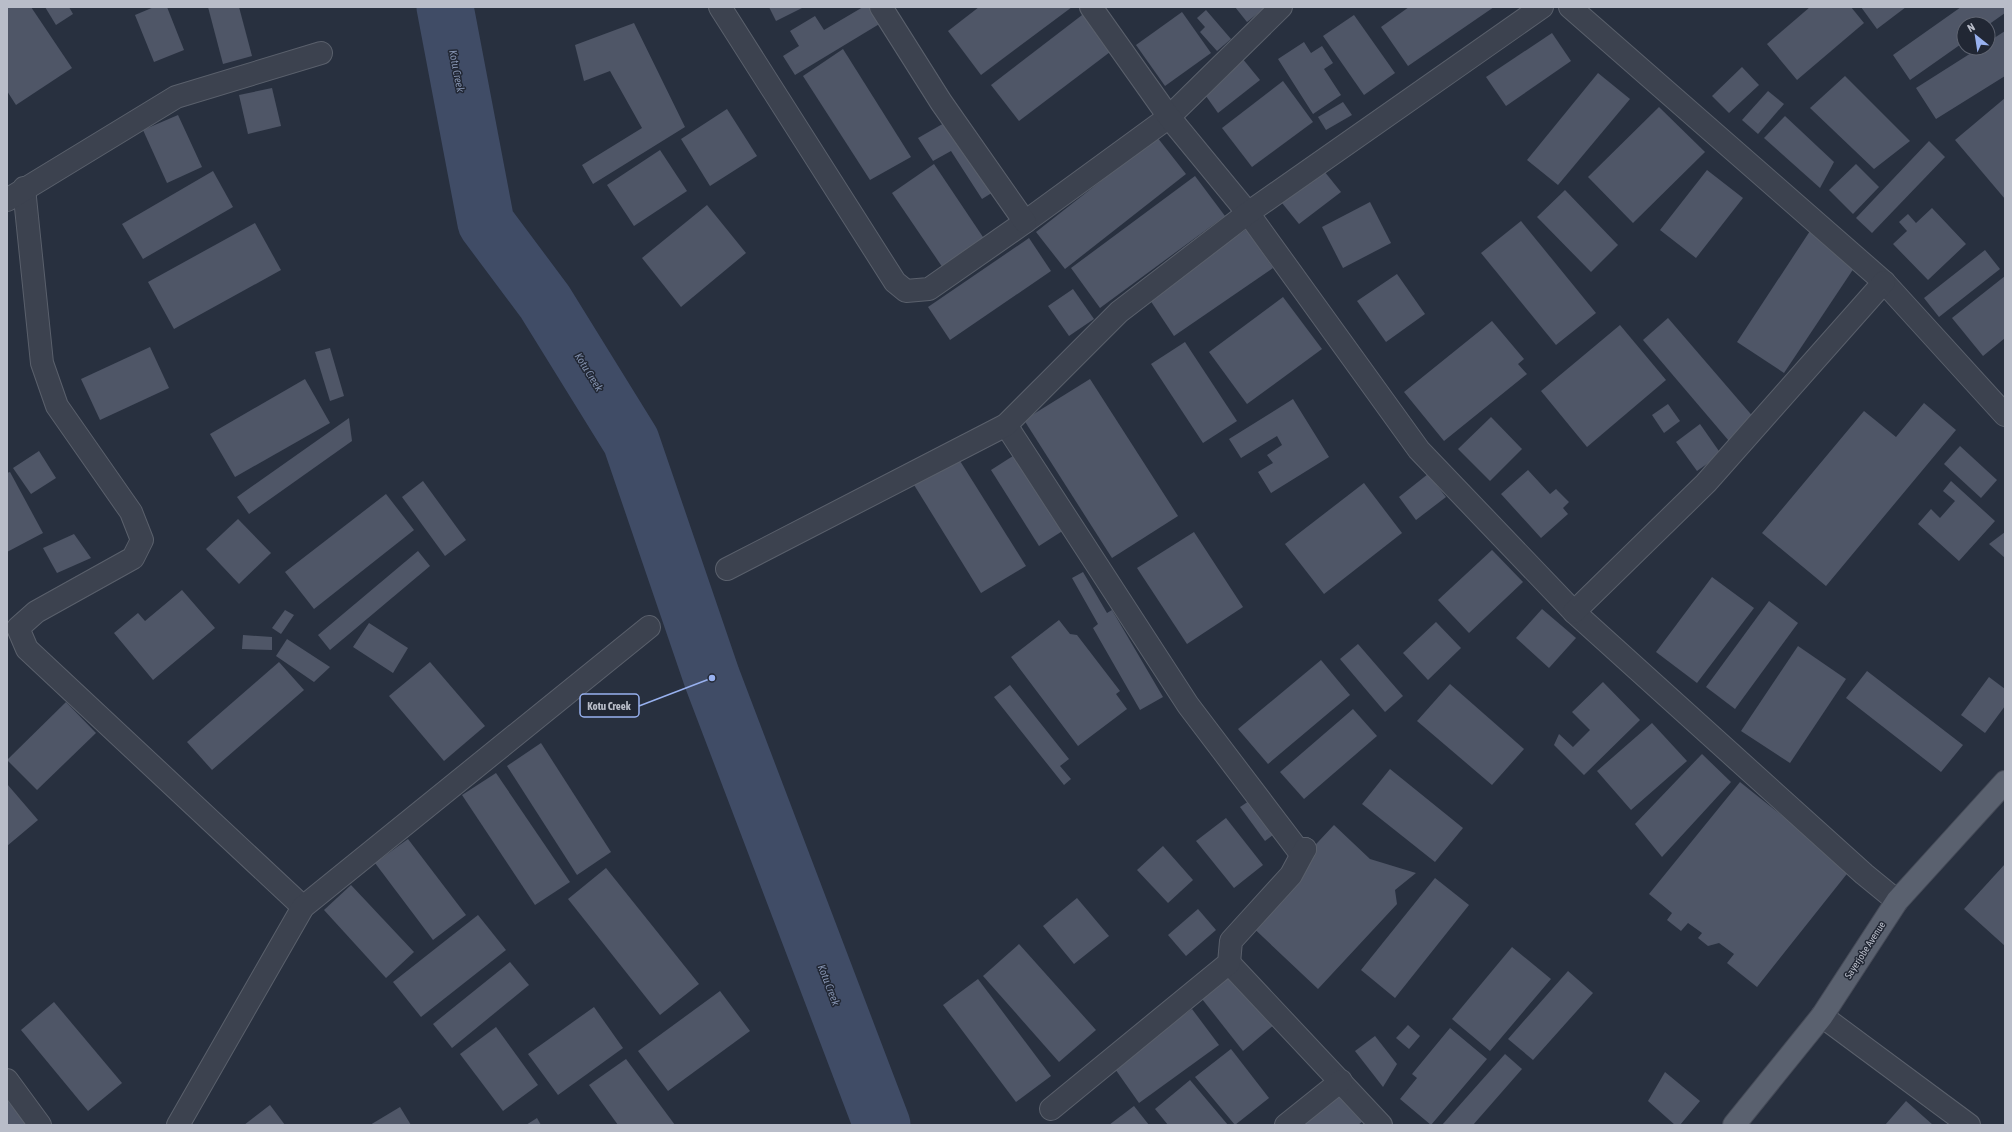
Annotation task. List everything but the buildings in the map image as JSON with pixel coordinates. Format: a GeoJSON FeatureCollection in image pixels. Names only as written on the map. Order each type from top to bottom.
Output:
{"type":"FeatureCollection","features":[{"type":"Feature","properties":{"kind":"main road","name":"Sayerjobe Avenue"},"geometry":{"type":"LineString","coordinates":[[1734,1125],[1822,1016],[1897,901],[2005,782]]}},
{"type":"Feature","properties":{"kind":"street"},"geometry":{"type":"LineString","coordinates":[[720,7],[895,282],[906,291],[929,289],[1026,222],[1169,117],[1281,7]]}},
{"type":"Feature","properties":{"kind":"street"},"geometry":{"type":"LineString","coordinates":[[881,7],[942,102],[1026,222]]}},
{"type":"Feature","properties":{"kind":"street"},"geometry":{"type":"LineString","coordinates":[[1091,7],[1169,117],[1248,213],[1419,450],[1574,612],[1864,874],[1897,901]]}},
{"type":"Feature","properties":{"kind":"street"},"geometry":{"type":"LineString","coordinates":[[727,568],[1006,425],[1119,312],[1248,213],[1542,7]]}},
{"type":"Feature","properties":{"kind":"street"},"geometry":{"type":"LineString","coordinates":[[1570,7],[1884,282],[2005,415]]}},
{"type":"Feature","properties":{"kind":"street"},"geometry":{"type":"LineString","coordinates":[[303,907],[27,649],[18,628],[36,612],[133,558],[142,540],[131,512],[57,406],[42,363],[15,194],[176,97],[322,53]]}},
{"type":"Feature","properties":{"kind":"street"},"geometry":{"type":"LineString","coordinates":[[1574,612],[1706,483],[1884,282]]}},
{"type":"Feature","properties":{"kind":"street"},"geometry":{"type":"LineString","coordinates":[[1006,425],[1188,705],[1298,850],[1305,849],[1291,875],[1231,941],[1229,963],[1051,1109]]}},
{"type":"Feature","properties":{"kind":"street"},"geometry":{"type":"LineString","coordinates":[[178,1125],[303,907],[649,627]]}},
{"type":"Feature","properties":{"kind":"street"},"geometry":{"type":"LineString","coordinates":[[1229,963],[1381,1125]]}},
{"type":"Feature","properties":{"kind":"street"},"geometry":{"type":"LineString","coordinates":[[1822,1016],[1969,1125]]}},
{"type":"Feature","properties":{"kind":"street"},"geometry":{"type":"LineString","coordinates":[[7,1080],[40,1125]]}},
{"type":"Feature","properties":{"kind":"street"},"geometry":{"type":"LineString","coordinates":[[1286,1125],[1341,1081]]}},
{"type":"Feature","properties":{"kind":"waterway","name":"Kotu Creek"},"geometry":{"type":"LineString","coordinates":[[445,7],[486,223],[545,302],[631,441],[712,678],[882,1125]]}},
{"type":"Feature","properties":{"kind":"waterway","name":"Kotu Creek"},"geometry":{"type":"LineString","coordinates":[[878,1125],[881,1122]]}},
{"type":"Feature","properties":{"kind":"place","name":"Kotu Creek"},"geometry":{"type":"Point","coordinates":[712,678]}}]}
